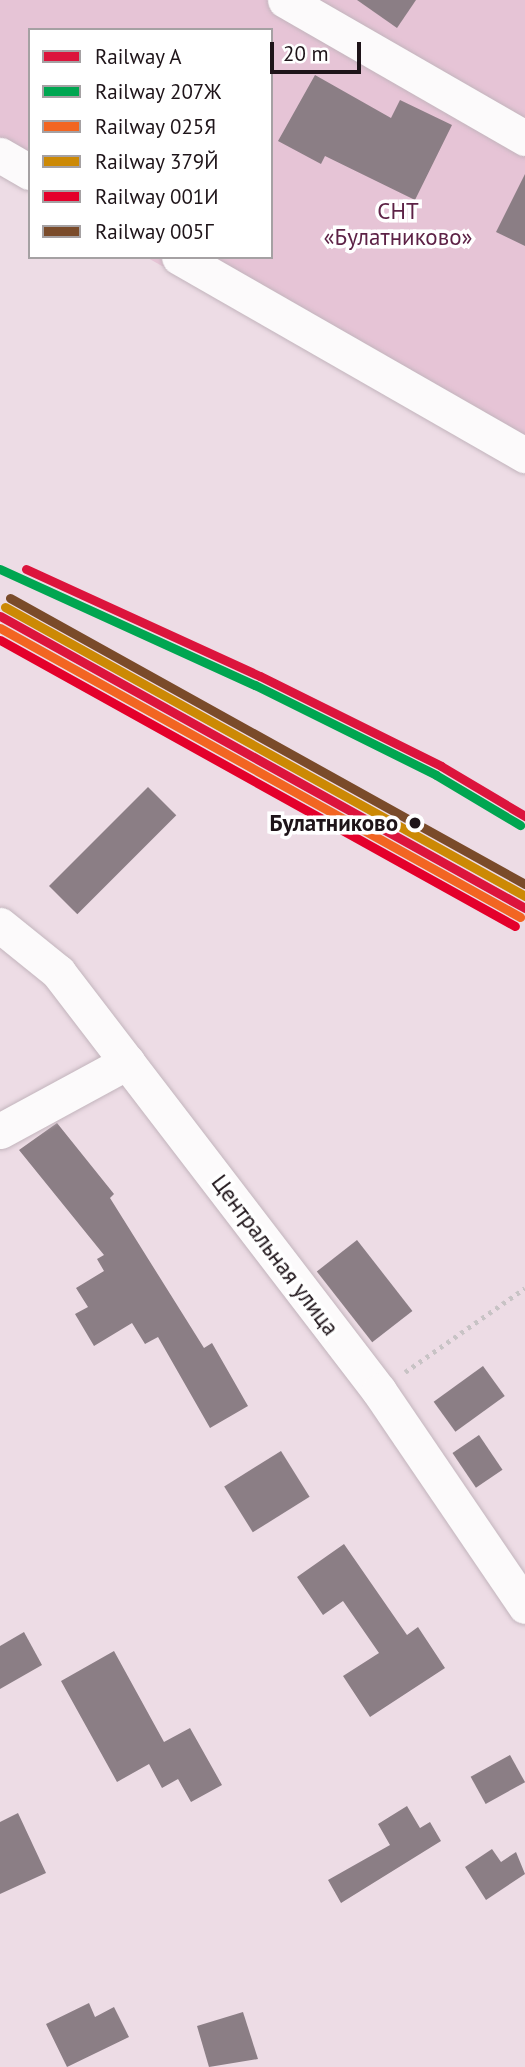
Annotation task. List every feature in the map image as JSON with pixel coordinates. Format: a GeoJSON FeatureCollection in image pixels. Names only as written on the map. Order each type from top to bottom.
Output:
{"type":"FeatureCollection","features":[{"type":"Feature","properties":{"kind":"street"},"geometry":{"type":"LineString","coordinates":[[285,0],[525,138]]}},
{"type":"Feature","properties":{"kind":"street"},"geometry":{"type":"LineString","coordinates":[[0,155],[28,171]]}},
{"type":"Feature","properties":{"kind":"street"},"geometry":{"type":"LineString","coordinates":[[182,259],[525,455]]}},
{"type":"Feature","properties":{"kind":"street","name":"Центральная улица"},"geometry":{"type":"LineString","coordinates":[[0,925],[58,972],[379,1391],[525,1606]]}},
{"type":"Feature","properties":{"kind":"street"},"geometry":{"type":"LineString","coordinates":[[0,1131],[127,1062]]}},
{"type":"Feature","properties":{"kind":"path"},"geometry":{"type":"LineString","coordinates":[[379,1391],[525,1288]]}},
{"type":"Feature","properties":{"kind":"green space","name":"СНТ «Булатниково»"},"geometry":{"type":"Polygon","coordinates":[[[0,0],[525,0],[525,469],[150,259],[273,259],[273,28],[28,28],[28,191],[0,175],[0,0]]]}},
{"type":"Feature","properties":{"kind":"building"},"geometry":{"type":"Polygon","coordinates":[[[357,0],[416,0],[397,28],[357,0]]]}},
{"type":"Feature","properties":{"kind":"building"},"geometry":{"type":"Polygon","coordinates":[[[315,75],[391,118],[400,100],[452,125],[415,200],[325,156],[321,164],[278,141],[315,75]]]}},
{"type":"Feature","properties":{"kind":"building"},"geometry":{"type":"Polygon","coordinates":[[[525,174],[525,246],[496,232],[525,174]]]}},
{"type":"Feature","properties":{"kind":"building"},"geometry":{"type":"Polygon","coordinates":[[[148,787],[176,815],[77,914],[49,886],[148,787]]]}},
{"type":"Feature","properties":{"kind":"building"},"geometry":{"type":"Polygon","coordinates":[[[57,1123],[114,1194],[110,1198],[204,1348],[212,1343],[248,1406],[210,1428],[158,1337],[145,1344],[132,1323],[94,1346],[75,1314],[88,1307],[76,1288],[104,1271],[97,1259],[104,1255],[19,1150],[57,1123]]]}},
{"type":"Feature","properties":{"kind":"building"},"geometry":{"type":"Polygon","coordinates":[[[357,1240],[412,1311],[372,1342],[317,1271],[357,1240]]]}},
{"type":"Feature","properties":{"kind":"building"},"geometry":{"type":"Polygon","coordinates":[[[483,1366],[505,1396],[455,1432],[434,1402],[483,1366]]]}},
{"type":"Feature","properties":{"kind":"building"},"geometry":{"type":"Polygon","coordinates":[[[479,1435],[502,1470],[476,1488],[452,1453],[479,1435]]]}},
{"type":"Feature","properties":{"kind":"building"},"geometry":{"type":"Polygon","coordinates":[[[281,1451],[310,1497],[253,1532],[224,1487],[281,1451]]]}},
{"type":"Feature","properties":{"kind":"building"},"geometry":{"type":"Polygon","coordinates":[[[344,1544],[407,1635],[418,1627],[445,1668],[370,1717],[343,1676],[379,1653],[343,1601],[323,1615],[297,1577],[344,1544]]]}},
{"type":"Feature","properties":{"kind":"building"},"geometry":{"type":"Polygon","coordinates":[[[24,1632],[42,1665],[0,1689],[0,1646],[24,1632]]]}},
{"type":"Feature","properties":{"kind":"building"},"geometry":{"type":"Polygon","coordinates":[[[114,1651],[164,1742],[190,1728],[222,1785],[191,1802],[178,1779],[162,1788],[149,1764],[117,1782],[61,1681],[114,1651]]]}},
{"type":"Feature","properties":{"kind":"building"},"geometry":{"type":"Polygon","coordinates":[[[510,1755],[525,1782],[486,1804],[471,1777],[510,1755]]]}},
{"type":"Feature","properties":{"kind":"building"},"geometry":{"type":"Polygon","coordinates":[[[407,1806],[420,1828],[430,1822],[441,1841],[341,1903],[328,1880],[390,1845],[378,1824],[407,1806]]]}},
{"type":"Feature","properties":{"kind":"building"},"geometry":{"type":"Polygon","coordinates":[[[18,1813],[46,1873],[0,1894],[0,1822],[18,1813]]]}},
{"type":"Feature","properties":{"kind":"building"},"geometry":{"type":"Polygon","coordinates":[[[492,1849],[501,1862],[516,1852],[525,1874],[486,1900],[465,1867],[492,1849]]]}},
{"type":"Feature","properties":{"kind":"building"},"geometry":{"type":"Polygon","coordinates":[[[89,2003],[95,2017],[114,2007],[129,2037],[67,2067],[46,2024],[89,2003]]]}},
{"type":"Feature","properties":{"kind":"building"},"geometry":{"type":"Polygon","coordinates":[[[243,2012],[258,2059],[209,2067],[197,2026],[243,2012]]]}},
{"type":"Feature","properties":{"kind":"rail line","name":"207Ж"},"geometry":{"type":"LineString","coordinates":[[0,569],[255,685],[436,775],[520,825]]}},
{"type":"Feature","properties":{"kind":"rail line","name":"A"},"geometry":{"type":"LineString","coordinates":[[26,569],[260,676],[441,766],[525,816]]}},
{"type":"Feature","properties":{"kind":"rail line","name":"005Г"},"geometry":{"type":"LineString","coordinates":[[10,598],[525,884]]}},
{"type":"Feature","properties":{"kind":"rail line","name":"379Й"},"geometry":{"type":"LineString","coordinates":[[5,607],[525,896]]}},
{"type":"Feature","properties":{"kind":"rail line","name":"A"},"geometry":{"type":"LineString","coordinates":[[0,616],[525,908]]}},
{"type":"Feature","properties":{"kind":"rail line","name":"025Я"},"geometry":{"type":"LineString","coordinates":[[0,628],[520,917]]}},
{"type":"Feature","properties":{"kind":"rail line","name":"001И"},"geometry":{"type":"LineString","coordinates":[[0,640],[515,926]]}},
{"type":"Feature","properties":{"kind":"place","name":"Булатниково"},"geometry":{"type":"Point","coordinates":[415,823]}}]}
